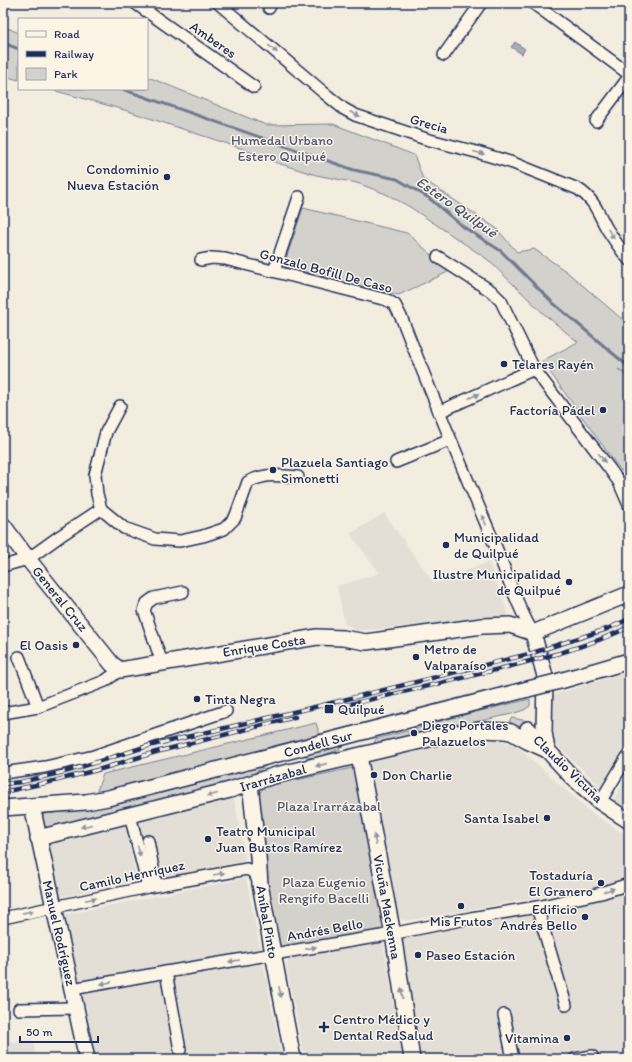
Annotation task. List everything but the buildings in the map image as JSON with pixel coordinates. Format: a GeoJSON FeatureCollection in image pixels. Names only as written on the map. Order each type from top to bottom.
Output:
{"type":"FeatureCollection","features":[{"type":"Feature","properties":{"kind":"street","name":"Amberes"},"geometry":{"type":"LineString","coordinates":[[135,3],[254,87]]}},
{"type":"Feature","properties":{"kind":"street","name":"Grecia"},"geometry":{"type":"LineString","coordinates":[[218,3],[323,92],[344,109],[355,115],[426,139],[513,163],[578,189],[587,195],[592,201],[607,229],[629,260]]}},
{"type":"Feature","properties":{"kind":"street"},"geometry":{"type":"LineString","coordinates":[[444,55],[482,3]]}},
{"type":"Feature","properties":{"kind":"street"},"geometry":{"type":"LineString","coordinates":[[533,3],[629,74]]}},
{"type":"Feature","properties":{"kind":"street"},"geometry":{"type":"LineString","coordinates":[[596,121],[629,77]]}},
{"type":"Feature","properties":{"kind":"street"},"geometry":{"type":"LineString","coordinates":[[274,271],[298,197]]}},
{"type":"Feature","properties":{"kind":"street","name":"Gonzalo Bofill De Caso"},"geometry":{"type":"LineString","coordinates":[[201,260],[212,258],[226,259],[387,300],[395,305],[523,616],[533,633]]}},
{"type":"Feature","properties":{"kind":"street"},"geometry":{"type":"LineString","coordinates":[[438,258],[491,292],[501,301],[534,369],[619,482],[629,505]]}},
{"type":"Feature","properties":{"kind":"street"},"geometry":{"type":"LineString","coordinates":[[439,412],[534,369]]}},
{"type":"Feature","properties":{"kind":"street"},"geometry":{"type":"LineString","coordinates":[[120,406],[106,432],[95,476],[97,494],[101,509],[124,528],[155,539],[180,541],[203,536],[224,529],[235,518],[248,482],[271,474],[298,477]]}},
{"type":"Feature","properties":{"kind":"street"},"geometry":{"type":"LineString","coordinates":[[396,462],[450,440]]}},
{"type":"Feature","properties":{"kind":"street"},"geometry":{"type":"LineString","coordinates":[[3,566],[28,559],[101,509]]}},
{"type":"Feature","properties":{"kind":"street","name":"General Cruz"},"geometry":{"type":"LineString","coordinates":[[3,525],[28,559],[112,664],[120,670]]}},
{"type":"Feature","properties":{"kind":"street"},"geometry":{"type":"LineString","coordinates":[[162,663],[144,610],[147,603],[154,598],[183,592]]}},
{"type":"Feature","properties":{"kind":"street"},"geometry":{"type":"LineString","coordinates":[[547,750],[544,732],[545,676],[533,633],[629,594]]}},
{"type":"Feature","properties":{"kind":"street","name":"Enrique Costa"},"geometry":{"type":"LineString","coordinates":[[3,712],[38,707],[105,681],[120,670],[317,638],[343,638],[366,642],[482,626],[510,625],[533,633]]}},
{"type":"Feature","properties":{"kind":"street"},"geometry":{"type":"LineString","coordinates":[[19,657],[38,707]]}},
{"type":"Feature","properties":{"kind":"street","name":"Condell Sur"},"geometry":{"type":"LineString","coordinates":[[3,808],[86,802],[108,798],[560,682],[629,661]]}},
{"type":"Feature","properties":{"kind":"street"},"geometry":{"type":"LineString","coordinates":[[3,772],[62,763],[94,756],[226,711]]}},
{"type":"Feature","properties":{"kind":"street"},"geometry":{"type":"LineString","coordinates":[[528,729],[537,726],[545,715]]}},
{"type":"Feature","properties":{"kind":"street","name":"Irarrázabal"},"geometry":{"type":"LineString","coordinates":[[38,838],[230,790],[276,775],[450,734],[481,730],[511,732],[528,729]]}},
{"type":"Feature","properties":{"kind":"street","name":"Claudio Vicuña"},"geometry":{"type":"LineString","coordinates":[[528,729],[571,776],[600,802],[629,821]]}},
{"type":"Feature","properties":{"kind":"street","name":"Irarrázabal"},"geometry":{"type":"LineString","coordinates":[[511,732],[547,750]]}},
{"type":"Feature","properties":{"kind":"street"},"geometry":{"type":"LineString","coordinates":[[600,802],[629,754]]}},
{"type":"Feature","properties":{"kind":"street","name":"Vicuña Mackenna"},"geometry":{"type":"LineString","coordinates":[[359,756],[393,933],[412,1059]]}},
{"type":"Feature","properties":{"kind":"street","name":"Aníbal Pinto"},"geometry":{"type":"LineString","coordinates":[[250,784],[260,884],[293,1059]]}},
{"type":"Feature","properties":{"kind":"street","name":"Manuel Rodríguez"},"geometry":{"type":"LineString","coordinates":[[32,806],[87,1059]]}},
{"type":"Feature","properties":{"kind":"street"},"geometry":{"type":"LineString","coordinates":[[130,815],[152,886]]}},
{"type":"Feature","properties":{"kind":"street"},"geometry":{"type":"LineString","coordinates":[[148,841],[152,886]]}},
{"type":"Feature","properties":{"kind":"street","name":"Camilo Henríquez"},"geometry":{"type":"LineString","coordinates":[[3,918],[152,886],[247,869],[254,872],[260,884]]}},
{"type":"Feature","properties":{"kind":"street","name":"Andrés Bello"},"geometry":{"type":"LineString","coordinates":[[72,990],[166,972],[537,907],[601,893],[629,884]]}},
{"type":"Feature","properties":{"kind":"street"},"geometry":{"type":"LineString","coordinates":[[537,907],[566,1005]]}},
{"type":"Feature","properties":{"kind":"street"},"geometry":{"type":"LineString","coordinates":[[166,972],[180,1050]]}},
{"type":"Feature","properties":{"kind":"street"},"geometry":{"type":"LineString","coordinates":[[19,1009],[76,1008]]}},
{"type":"Feature","properties":{"kind":"street"},"geometry":{"type":"LineString","coordinates":[[504,1015],[513,1059]]}},
{"type":"Feature","properties":{"kind":"street"},"geometry":{"type":"LineString","coordinates":[[575,1059],[592,1056]]}},
{"type":"Feature","properties":{"kind":"shaded area"},"geometry":{"type":"Polygon","coordinates":[[[515,42],[525,49],[522,54],[511,47],[515,42]]]}},
{"type":"Feature","properties":{"kind":"shaded area"},"geometry":{"type":"Polygon","coordinates":[[[629,467],[629,487],[621,471],[629,467]]]}},
{"type":"Feature","properties":{"kind":"shaded area"},"geometry":{"type":"Polygon","coordinates":[[[384,513],[434,583],[489,562],[508,614],[506,617],[356,631],[349,625],[345,625],[337,586],[380,573],[350,534],[384,513]]]}},
{"type":"Feature","properties":{"kind":"shaded area"},"geometry":{"type":"Polygon","coordinates":[[[629,671],[629,740],[601,787],[551,740],[551,696],[629,671]]]}},
{"type":"Feature","properties":{"kind":"shaded area"},"geometry":{"type":"Polygon","coordinates":[[[498,740],[513,744],[519,748],[589,811],[629,837],[629,876],[599,886],[406,921],[399,918],[368,760],[429,748],[475,741],[498,740]]]}},
{"type":"Feature","properties":{"kind":"shaded area"},"geometry":{"type":"Polygon","coordinates":[[[629,774],[629,810],[613,800],[629,774]]]}},
{"type":"Feature","properties":{"kind":"shaded area"},"geometry":{"type":"Polygon","coordinates":[[[230,797],[234,799],[245,858],[241,862],[150,879],[139,820],[230,797]]]}},
{"type":"Feature","properties":{"kind":"shaded area"},"geometry":{"type":"Polygon","coordinates":[[[122,824],[125,827],[137,880],[61,897],[57,896],[46,848],[49,842],[122,824]]]}},
{"type":"Feature","properties":{"kind":"shaded area"},"geometry":{"type":"Polygon","coordinates":[[[246,878],[282,1058],[161,1055],[161,1059],[94,1059],[62,917],[63,915],[246,878]]]}},
{"type":"Feature","properties":{"kind":"shaded area"},"geometry":{"type":"Polygon","coordinates":[[[629,890],[629,1059],[422,1059],[403,952],[403,938],[600,899],[629,890]]]}},
{"type":"Feature","properties":{"kind":"shaded area"},"geometry":{"type":"Polygon","coordinates":[[[383,943],[403,1059],[305,1059],[286,966],[288,959],[383,943]]]}},
{"type":"Feature","properties":{"kind":"shaded area"},"geometry":{"type":"Polygon","coordinates":[[[33,1040],[36,1059],[3,1059],[3,1042],[33,1040]]]}},
{"type":"Feature","properties":{"kind":"green space"},"geometry":{"type":"Polygon","coordinates":[[[3,26],[18,33],[18,80],[3,76],[3,26]]]}},
{"type":"Feature","properties":{"kind":"green space","name":"Humedal Urbano Estero Quilpué"},"geometry":{"type":"Polygon","coordinates":[[[148,77],[266,125],[333,124],[414,155],[423,179],[496,228],[517,252],[534,249],[567,272],[629,325],[629,375],[618,369],[629,378],[629,467],[621,471],[542,361],[578,342],[544,314],[487,259],[410,207],[386,194],[357,183],[316,175],[277,163],[240,148],[128,111],[53,90],[148,90],[148,77]]]}},
{"type":"Feature","properties":{"kind":"green space"},"geometry":{"type":"Polygon","coordinates":[[[303,208],[407,233],[450,271],[399,295],[287,268],[284,265],[303,208]]]}},
{"type":"Feature","properties":{"kind":"green space"},"geometry":{"type":"Polygon","coordinates":[[[530,699],[530,706],[524,710],[512,714],[420,734],[415,729],[447,719],[530,699]]]}},
{"type":"Feature","properties":{"kind":"green space"},"geometry":{"type":"Polygon","coordinates":[[[512,718],[528,721],[530,725],[524,727],[513,726],[513,724],[509,721],[512,718]]]}},
{"type":"Feature","properties":{"kind":"green space"},"geometry":{"type":"Polygon","coordinates":[[[316,723],[320,735],[96,793],[103,774],[316,723]]]}},
{"type":"Feature","properties":{"kind":"green space"},"geometry":{"type":"Polygon","coordinates":[[[407,731],[411,736],[374,742],[376,739],[407,731]]]}},
{"type":"Feature","properties":{"kind":"green space"},"geometry":{"type":"Polygon","coordinates":[[[339,746],[340,749],[316,758],[306,757],[305,755],[339,746]]]}},
{"type":"Feature","properties":{"kind":"green space"},"geometry":{"type":"Polygon","coordinates":[[[266,766],[248,777],[140,806],[48,828],[43,825],[40,819],[44,814],[97,808],[125,802],[266,766]]]}},
{"type":"Feature","properties":{"kind":"green space","name":"Plaza Eugenio Rengifo Bacelli"},"geometry":{"type":"Polygon","coordinates":[[[352,768],[356,772],[385,931],[286,948],[277,946],[254,805],[258,795],[264,787],[352,768]]]}},
{"type":"Feature","properties":{"kind":"waterway","name":"Estero Quilpué"},"geometry":{"type":"LineString","coordinates":[[3,43],[18,49]]}},
{"type":"Feature","properties":{"kind":"waterway","name":"Estero Quilpué"},"geometry":{"type":"LineString","coordinates":[[125,90],[354,170],[397,179],[429,198],[462,226],[501,251],[553,303],[629,367]]}},
{"type":"Feature","properties":{"kind":"railway"},"geometry":{"type":"LineString","coordinates":[[3,784],[21,782],[68,771],[148,746],[319,706],[529,654],[607,629],[629,619]]}},
{"type":"Feature","properties":{"kind":"railway"},"geometry":{"type":"LineString","coordinates":[[342,706],[460,679],[548,656],[581,646],[629,627]]}},
{"type":"Feature","properties":{"kind":"railway"},"geometry":{"type":"LineString","coordinates":[[3,792],[101,769],[156,752],[295,717]]}},
{"type":"Feature","properties":{"kind":"place","name":"Condominio Nueva Estación"},"geometry":{"type":"Point","coordinates":[167,177]}},
{"type":"Feature","properties":{"kind":"place","name":"Telares Rayén"},"geometry":{"type":"Point","coordinates":[504,364]}},
{"type":"Feature","properties":{"kind":"place","name":"Factoría Pádel"},"geometry":{"type":"Point","coordinates":[603,410]}},
{"type":"Feature","properties":{"kind":"place","name":"Plazuela Santiago Simonetti"},"geometry":{"type":"Point","coordinates":[273,470]}},
{"type":"Feature","properties":{"kind":"place","name":"Municipalidad de Quilpué"},"geometry":{"type":"Point","coordinates":[446,545]}},
{"type":"Feature","properties":{"kind":"place","name":"Ilustre Municipalidad de Quilpué"},"geometry":{"type":"Point","coordinates":[569,582]}},
{"type":"Feature","properties":{"kind":"place","name":"El Oasis"},"geometry":{"type":"Point","coordinates":[76,645]}},
{"type":"Feature","properties":{"kind":"place","name":"Metro de Valparaíso"},"geometry":{"type":"Point","coordinates":[416,657]}},
{"type":"Feature","properties":{"kind":"place","name":"Tinta Negra"},"geometry":{"type":"Point","coordinates":[197,699]}},
{"type":"Feature","properties":{"kind":"place","name":"Quilpué"},"geometry":{"type":"Point","coordinates":[329,709]}},
{"type":"Feature","properties":{"kind":"place","name":"Diego Portales Palazuelos"},"geometry":{"type":"Point","coordinates":[414,733]}},
{"type":"Feature","properties":{"kind":"place","name":"Don Charlie"},"geometry":{"type":"Point","coordinates":[374,775]}},
{"type":"Feature","properties":{"kind":"place","name":"Santa Isabel"},"geometry":{"type":"Point","coordinates":[547,818]}},
{"type":"Feature","properties":{"kind":"place","name":"Teatro Municipal Juan Bustos Ramírez"},"geometry":{"type":"Point","coordinates":[208,839]}},
{"type":"Feature","properties":{"kind":"place","name":"Tostaduría El Granero"},"geometry":{"type":"Point","coordinates":[601,883]}},
{"type":"Feature","properties":{"kind":"place","name":"Mis Frutos"},"geometry":{"type":"Point","coordinates":[461,906]}},
{"type":"Feature","properties":{"kind":"place","name":"Edificio Andrés Bello"},"geometry":{"type":"Point","coordinates":[585,917]}},
{"type":"Feature","properties":{"kind":"place","name":"Paseo Estación"},"geometry":{"type":"Point","coordinates":[418,955]}},
{"type":"Feature","properties":{"kind":"place","name":"Centro Médico y Dental RedSalud"},"geometry":{"type":"Point","coordinates":[324,1027]}},
{"type":"Feature","properties":{"kind":"place","name":"Vitamina"},"geometry":{"type":"Point","coordinates":[567,1038]}},
{"type":"Feature","properties":{"kind":"park label","name":"Plaza Irarrázabal"},"geometry":{"type":"Point","coordinates":[329,806]}}]}
